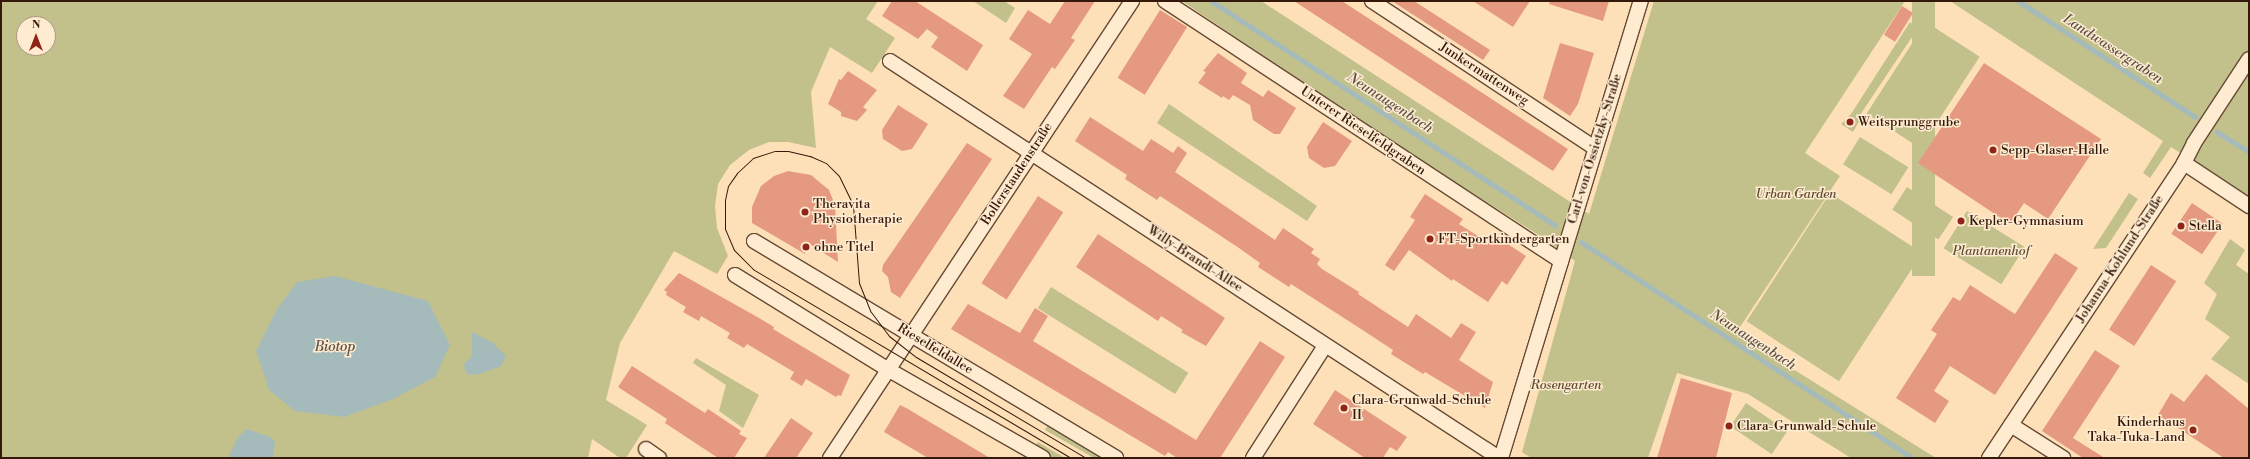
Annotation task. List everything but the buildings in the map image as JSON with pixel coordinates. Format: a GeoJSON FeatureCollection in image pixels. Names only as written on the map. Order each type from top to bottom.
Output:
{"type":"FeatureCollection","features":[{"type":"Feature","properties":{"kind":"street","name":"Bollerstaudenstraße"},"geometry":{"type":"LineString","coordinates":[[830,458],[890,370],[912,334],[1132,1]]}},
{"type":"Feature","properties":{"kind":"street","name":"Unterer Rieselfeldgraben"},"geometry":{"type":"LineString","coordinates":[[1165,1],[1561,261]]}},
{"type":"Feature","properties":{"kind":"street","name":"Junkermattenweg"},"geometry":{"type":"LineString","coordinates":[[1372,1],[1595,148]]}},
{"type":"Feature","properties":{"kind":"street","name":"Carl-von-Ossietzky-Straße"},"geometry":{"type":"LineString","coordinates":[[1500,458],[1641,1]]}},
{"type":"Feature","properties":{"kind":"street","name":"Johanna-Kohlund-Straße"},"geometry":{"type":"LineString","coordinates":[[1989,458],[2184,163],[2194,143],[2249,59]]}},
{"type":"Feature","properties":{"kind":"street","name":"Willy-Brandt-Allee"},"geometry":{"type":"LineString","coordinates":[[890,61],[1032,152],[1324,346],[1500,458]]}},
{"type":"Feature","properties":{"kind":"street"},"geometry":{"type":"LineString","coordinates":[[2184,163],[2249,206]]}},
{"type":"Feature","properties":{"kind":"street","name":"Rieselfeldallee"},"geometry":{"type":"LineString","coordinates":[[754,241],[912,334],[1116,458]]}},
{"type":"Feature","properties":{"kind":"street"},"geometry":{"type":"LineString","coordinates":[[735,275],[890,370],[1043,458]]}},
{"type":"Feature","properties":{"kind":"street"},"geometry":{"type":"LineString","coordinates":[[1254,458],[1324,346]]}},
{"type":"Feature","properties":{"kind":"street"},"geometry":{"type":"LineString","coordinates":[[2011,425],[2063,458]]}},
{"type":"Feature","properties":{"kind":"street"},"geometry":{"type":"LineString","coordinates":[[646,449],[659,458]]}},
{"type":"Feature","properties":{"kind":"green space"},"geometry":{"type":"Polygon","coordinates":[[[1,1],[878,1],[866,19],[895,38],[872,73],[830,47],[811,92],[816,148],[788,142],[769,142],[749,150],[730,165],[718,184],[715,206],[717,228],[728,256],[717,274],[674,251],[620,343],[606,400],[647,425],[626,458],[620,458],[592,439],[588,458],[1,458],[1,1]]]}},
{"type":"Feature","properties":{"kind":"green space"},"geometry":{"type":"Polygon","coordinates":[[[973,1],[1004,1],[1015,8],[1006,23],[973,1]]]}},
{"type":"Feature","properties":{"kind":"green space"},"geometry":{"type":"Polygon","coordinates":[[[1182,1],[1261,1],[1589,214],[1654,1],[1905,1],[1805,153],[1840,176],[1738,330],[1772,356],[1936,458],[1851,458],[1748,394],[1677,373],[1648,458],[1531,458],[1522,452],[1575,261],[1545,239],[1372,130],[1182,1]]]}},
{"type":"Feature","properties":{"kind":"green space"},"geometry":{"type":"Polygon","coordinates":[[[1912,1],[1935,1],[1935,276],[1912,276],[1912,1]]]}},
{"type":"Feature","properties":{"kind":"green space"},"geometry":{"type":"Polygon","coordinates":[[[1950,1],[2249,1],[2249,196],[2171,147],[2150,178],[2143,173],[2163,141],[1950,1]]]}},
{"type":"Feature","properties":{"kind":"green space"},"geometry":{"type":"Polygon","coordinates":[[[1910,22],[1918,28],[1858,118],[1860,120],[1853,132],[1841,124],[1851,114],[1910,22]]]}},
{"type":"Feature","properties":{"kind":"green space"},"geometry":{"type":"Polygon","coordinates":[[[1926,22],[1980,57],[1920,148],[1867,113],[1926,22]]]}},
{"type":"Feature","properties":{"kind":"green space"},"geometry":{"type":"Polygon","coordinates":[[[1169,104],[1317,206],[1307,221],[1157,123],[1169,104]]]}},
{"type":"Feature","properties":{"kind":"green space"},"geometry":{"type":"Polygon","coordinates":[[[1860,137],[1908,167],[1891,194],[1843,164],[1860,137]]]}},
{"type":"Feature","properties":{"kind":"green space"},"geometry":{"type":"Polygon","coordinates":[[[1907,187],[1953,217],[1938,240],[1892,210],[1907,187]]]}},
{"type":"Feature","properties":{"kind":"green space"},"geometry":{"type":"Polygon","coordinates":[[[1830,193],[1922,253],[1839,381],[1747,321],[1830,193]]]}},
{"type":"Feature","properties":{"kind":"green space"},"geometry":{"type":"Polygon","coordinates":[[[2129,193],[2138,199],[2106,248],[2093,249],[2129,193]]]}},
{"type":"Feature","properties":{"kind":"green space","name":"Plantanenhof"},"geometry":{"type":"Polygon","coordinates":[[[1967,211],[2025,247],[2001,284],[1944,248],[1967,211]]]}},
{"type":"Feature","properties":{"kind":"green space"},"geometry":{"type":"Polygon","coordinates":[[[2230,239],[2245,250],[2236,265],[2249,274],[2249,384],[2211,359],[2230,337],[2205,319],[2217,294],[2204,283],[2230,239]]]}},
{"type":"Feature","properties":{"kind":"green space"},"geometry":{"type":"Polygon","coordinates":[[[1051,287],[1188,373],[1175,394],[1038,308],[1051,287]]]}},
{"type":"Feature","properties":{"kind":"green space"},"geometry":{"type":"Polygon","coordinates":[[[696,358],[759,395],[743,428],[719,411],[726,385],[693,363],[696,358]]]}},
{"type":"Feature","properties":{"kind":"green space"},"geometry":{"type":"Polygon","coordinates":[[[1746,403],[1787,431],[1772,454],[1730,426],[1746,403]]]}},
{"type":"Feature","properties":{"kind":"green space"},"geometry":{"type":"Polygon","coordinates":[[[1049,423],[1107,458],[1094,458],[1045,430],[1049,423]]]}},
{"type":"Feature","properties":{"kind":"green space"},"geometry":{"type":"Polygon","coordinates":[[[1038,442],[1065,458],[1050,458],[1034,448],[1038,442]]]}},
{"type":"Feature","properties":{"kind":"water","name":"Biotop"},"geometry":{"type":"Polygon","coordinates":[[[335,276],[428,301],[450,345],[435,377],[393,399],[344,417],[295,411],[269,390],[256,351],[277,309],[297,282],[335,276]]]}},
{"type":"Feature","properties":{"kind":"water"},"geometry":{"type":"Polygon","coordinates":[[[472,332],[493,343],[506,356],[501,366],[479,374],[469,375],[465,371],[464,364],[472,356],[472,332]]]}},
{"type":"Feature","properties":{"kind":"water"},"geometry":{"type":"Polygon","coordinates":[[[247,429],[270,437],[275,442],[273,458],[228,458],[238,437],[247,429]]]}},
{"type":"Feature","properties":{"kind":"waterway","name":"Neunaugenbach"},"geometry":{"type":"LineString","coordinates":[[1211,1],[1555,225]]}},
{"type":"Feature","properties":{"kind":"waterway","name":"Landwassergraben"},"geometry":{"type":"LineString","coordinates":[[2018,1],[2195,117]]}},
{"type":"Feature","properties":{"kind":"waterway","name":"Landwassergraben"},"geometry":{"type":"LineString","coordinates":[[2217,132],[2249,152]]}},
{"type":"Feature","properties":{"kind":"waterway","name":"Neunaugenbach"},"geometry":{"type":"LineString","coordinates":[[1581,242],[1912,458]]}},
{"type":"Feature","properties":{"kind":"tram line"},"geometry":{"type":"LineString","coordinates":[[1071,458],[753,269],[734,250],[725,229],[725,200],[728,186],[737,173],[753,158],[775,151],[788,151],[810,156],[826,163],[839,176],[853,205],[859,283],[871,312],[889,336],[916,357],[1086,458]]}},
{"type":"Feature","properties":{"kind":"place","name":"Weitsprunggrube"},"geometry":{"type":"Point","coordinates":[1850,122]}},
{"type":"Feature","properties":{"kind":"place","name":"Sepp-Glaser-Halle"},"geometry":{"type":"Point","coordinates":[1993,150]}},
{"type":"Feature","properties":{"kind":"place","name":"Theravita Physiotherapie"},"geometry":{"type":"Point","coordinates":[805,212]}},
{"type":"Feature","properties":{"kind":"place","name":"Kepler-Gymnasium"},"geometry":{"type":"Point","coordinates":[1961,221]}},
{"type":"Feature","properties":{"kind":"place","name":"Stella"},"geometry":{"type":"Point","coordinates":[2181,226]}},
{"type":"Feature","properties":{"kind":"place","name":"FT-Sportkindergarten"},"geometry":{"type":"Point","coordinates":[1430,239]}},
{"type":"Feature","properties":{"kind":"place","name":"ohne Titel"},"geometry":{"type":"Point","coordinates":[806,247]}},
{"type":"Feature","properties":{"kind":"place","name":"Clara-Grunwald-Schule II"},"geometry":{"type":"Point","coordinates":[1344,408]}},
{"type":"Feature","properties":{"kind":"place","name":"Clara-Grunwald-Schule"},"geometry":{"type":"Point","coordinates":[1729,426]}},
{"type":"Feature","properties":{"kind":"place","name":"Kinderhaus Taka-Tuka-Land"},"geometry":{"type":"Point","coordinates":[2193,430]}},
{"type":"Feature","properties":{"kind":"park label","name":"Urban Garden"},"geometry":{"type":"Point","coordinates":[1796,194]}},
{"type":"Feature","properties":{"kind":"park label","name":"Rosengarten"},"geometry":{"type":"Point","coordinates":[1566,385]}}]}
